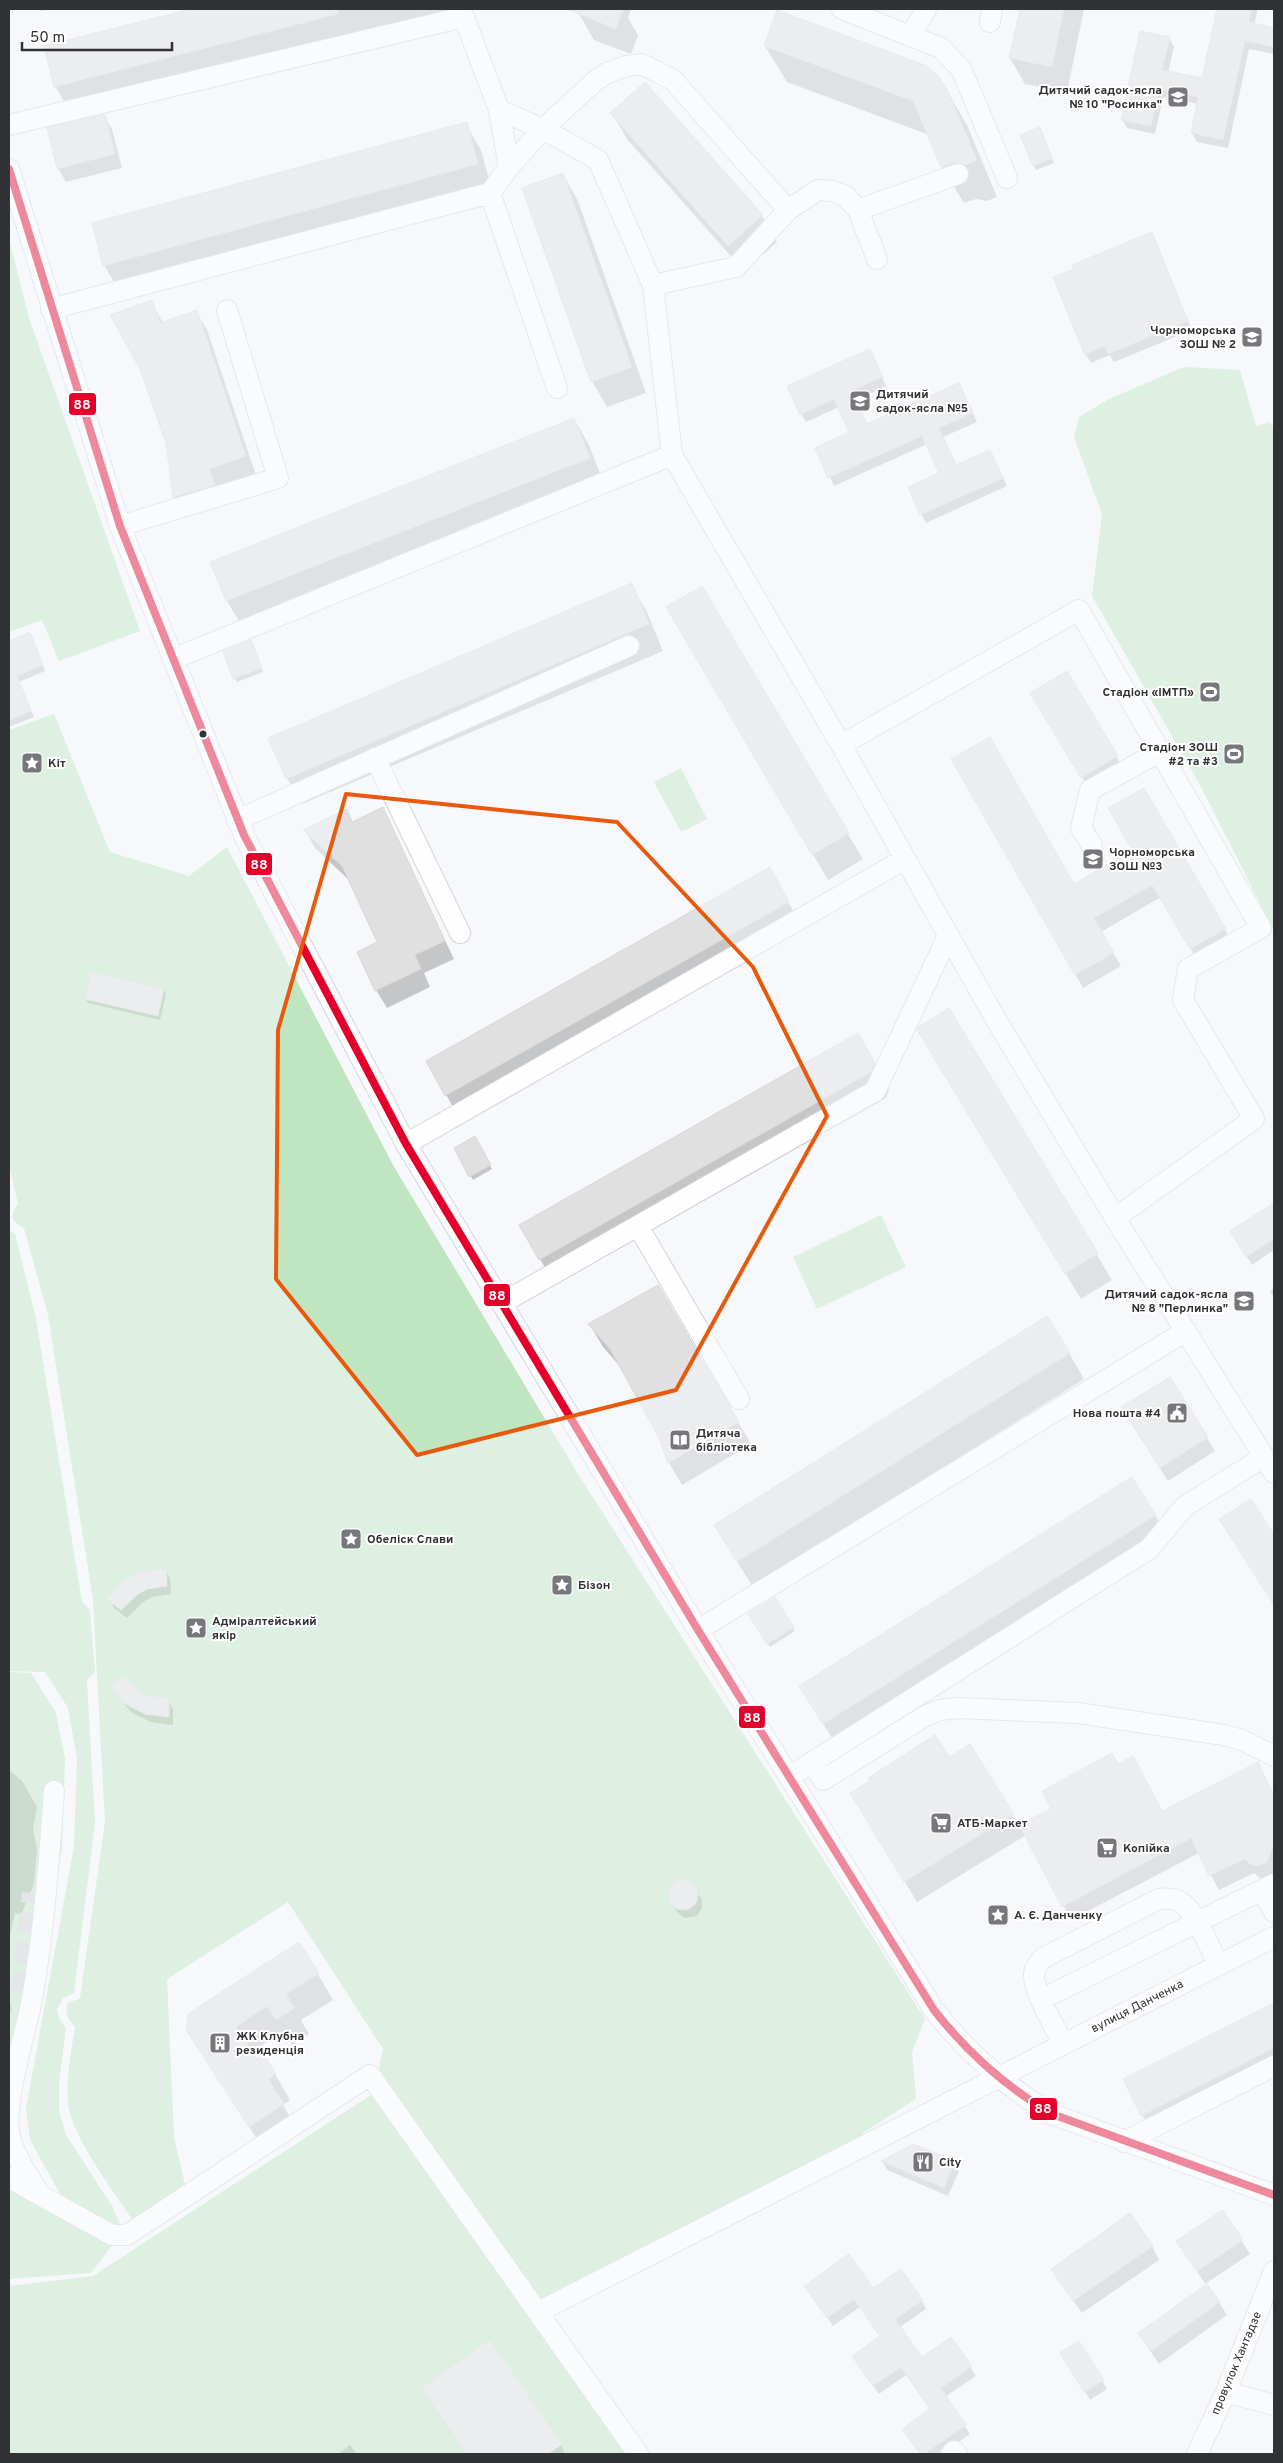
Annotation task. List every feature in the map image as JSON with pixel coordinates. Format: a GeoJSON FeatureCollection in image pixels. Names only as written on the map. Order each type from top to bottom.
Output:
{"type":"FeatureCollection","features":[{"type":"Feature","properties":{"kind":"street"},"geometry":{"type":"LineString","coordinates":[[842,9],[941,48],[961,69],[1007,178]]}},
{"type":"Feature","properties":{"kind":"street"},"geometry":{"type":"LineString","coordinates":[[911,35],[926,9]]}},
{"type":"Feature","properties":{"kind":"street"},"geometry":{"type":"LineString","coordinates":[[9,125],[465,13],[499,110],[509,167]]}},
{"type":"Feature","properties":{"kind":"street"},"geometry":{"type":"LineString","coordinates":[[52,309],[490,193],[509,167],[543,129],[594,82],[607,73],[626,66],[642,64],[673,80],[788,210]]}},
{"type":"Feature","properties":{"kind":"street"},"geometry":{"type":"LineString","coordinates":[[499,110],[543,129],[598,160],[653,285],[672,455],[841,745],[994,1018],[1115,1218],[1269,1465],[1185,1506],[1149,1549],[789,1777]]}},
{"type":"Feature","properties":{"kind":"street"},"geometry":{"type":"LineString","coordinates":[[9,169],[120,526],[238,820],[406,1144],[698,1630],[934,2010],[952,2033],[1000,2077],[1032,2103],[1052,2114],[1124,2142],[1274,2195]]}},
{"type":"Feature","properties":{"kind":"street"},"geometry":{"type":"LineString","coordinates":[[858,210],[958,174]]}},
{"type":"Feature","properties":{"kind":"street"},"geometry":{"type":"LineString","coordinates":[[653,285],[736,267],[788,210],[818,190],[832,191],[846,196],[858,210],[877,259]]}},
{"type":"Feature","properties":{"kind":"street"},"geometry":{"type":"LineString","coordinates":[[490,193],[557,388]]}},
{"type":"Feature","properties":{"kind":"street"},"geometry":{"type":"LineString","coordinates":[[120,526],[278,478],[227,310]]}},
{"type":"Feature","properties":{"kind":"street"},"geometry":{"type":"LineString","coordinates":[[173,659],[672,455]]}},
{"type":"Feature","properties":{"kind":"street"},"geometry":{"type":"LineString","coordinates":[[841,745],[1079,610],[1261,928],[1188,969],[1183,1000],[1254,1119],[1115,1218]]}},
{"type":"Feature","properties":{"kind":"street"},"geometry":{"type":"LineString","coordinates":[[238,820],[629,646]]}},
{"type":"Feature","properties":{"kind":"street"},"geometry":{"type":"LineString","coordinates":[[1092,846],[1081,828],[1090,790],[1160,751]]}},
{"type":"Feature","properties":{"kind":"street"},"geometry":{"type":"LineString","coordinates":[[375,758],[460,933]]}},
{"type":"Feature","properties":{"kind":"street"},"geometry":{"type":"LineString","coordinates":[[406,1144],[905,859]]}},
{"type":"Feature","properties":{"kind":"street"},"geometry":{"type":"LineString","coordinates":[[502,1303],[875,1091],[948,936]]}},
{"type":"Feature","properties":{"kind":"street"},"geometry":{"type":"LineString","coordinates":[[638,1226],[738,1399]]}},
{"type":"Feature","properties":{"kind":"street"},"geometry":{"type":"LineString","coordinates":[[698,1630],[1186,1331]]}},
{"type":"Feature","properties":{"kind":"street"},"geometry":{"type":"LineString","coordinates":[[812,1762],[823,1780],[926,1716],[940,1710],[958,1708],[1106,1716],[1224,1735],[1242,1740],[1274,1756]]}},
{"type":"Feature","properties":{"kind":"street"},"geometry":{"type":"LineString","coordinates":[[41,2196],[18,2158],[9,2131],[9,2109],[32,1998],[46,1889],[54,1791]]}},
{"type":"Feature","properties":{"kind":"street"},"geometry":{"type":"LineString","coordinates":[[1042,1999],[1268,1886],[1274,1912]]}},
{"type":"Feature","properties":{"kind":"street"},"geometry":{"type":"LineString","coordinates":[[1063,2044],[1036,1986],[1034,1975],[1036,1966],[1043,1958],[1159,1899],[1170,1898],[1180,1902],[1196,1922],[1218,1965]]}},
{"type":"Feature","properties":{"kind":"street","name":"вулиця Данченка"},"geometry":{"type":"LineString","coordinates":[[538,2312],[1274,1937]]}},
{"type":"Feature","properties":{"kind":"street"},"geometry":{"type":"LineString","coordinates":[[9,2049],[20,1993]]}},
{"type":"Feature","properties":{"kind":"street"},"geometry":{"type":"LineString","coordinates":[[1124,2142],[1274,2066]]}},
{"type":"Feature","properties":{"kind":"street"},"geometry":{"type":"LineString","coordinates":[[9,2178],[112,2235],[127,2235],[370,2075],[638,2454]]}},
{"type":"Feature","properties":{"kind":"street","name":"провулок Хантадзе"},"geometry":{"type":"LineString","coordinates":[[1197,2454],[1226,2392],[1274,2271]]}},
{"type":"Feature","properties":{"kind":"street"},"geometry":{"type":"LineString","coordinates":[[1226,2392],[1274,2405]]}},
{"type":"Feature","properties":{"kind":"street"},"geometry":{"type":"LineString","coordinates":[[951,2454],[954,2451],[957,2454]]}},
{"type":"Feature","properties":{"kind":"highlighted area"},"geometry":{"type":"Polygon","coordinates":[[[346,794],[617,822],[753,967],[827,1116],[676,1390],[417,1455],[276,1279],[278,1030],[346,794]]]}},
{"type":"Feature","properties":{"kind":"green space"},"geometry":{"type":"Polygon","coordinates":[[[9,238],[29,318],[140,631],[59,661],[42,620],[9,632],[9,238]]]}},
{"type":"Feature","properties":{"kind":"green space","name":"Стадіон «ІМТП»"},"geometry":{"type":"Polygon","coordinates":[[[1184,367],[1240,370],[1256,426],[1270,422],[1274,428],[1274,931],[1201,787],[1092,596],[1102,514],[1074,437],[1079,417],[1109,399],[1184,367]]]}},
{"type":"Feature","properties":{"kind":"green space"},"geometry":{"type":"Polygon","coordinates":[[[54,714],[110,852],[189,876],[227,847],[393,1165],[578,1474],[925,2019],[912,2052],[916,2099],[863,2133],[868,2142],[539,2304],[378,2073],[383,2049],[288,1902],[167,1979],[174,2137],[189,2202],[135,2224],[86,2148],[71,2116],[68,2103],[68,2084],[75,2027],[66,2010],[68,2003],[80,1998],[105,1822],[93,1600],[48,1315],[24,1228],[16,1223],[13,1218],[13,1212],[18,1204],[9,1165],[9,730],[54,714]]]}},
{"type":"Feature","properties":{"kind":"green space"},"geometry":{"type":"Polygon","coordinates":[[[681,768],[707,819],[681,832],[654,782],[681,768]]]}},
{"type":"Feature","properties":{"kind":"green space"},"geometry":{"type":"Polygon","coordinates":[[[881,1215],[906,1267],[817,1309],[793,1257],[881,1215]]]}},
{"type":"Feature","properties":{"kind":"green space"},"geometry":{"type":"Polygon","coordinates":[[[9,1230],[15,1234],[36,1319],[82,1602],[90,1610],[95,1672],[87,1680],[95,1822],[74,1993],[63,1998],[57,2010],[60,2020],[66,2028],[59,2082],[59,2111],[66,2135],[112,2206],[120,2224],[114,2230],[62,2197],[30,2140],[26,2108],[74,1847],[77,1758],[68,1708],[45,1672],[9,1671],[9,1230]]]}},
{"type":"Feature","properties":{"kind":"green space"},"geometry":{"type":"Polygon","coordinates":[[[9,1672],[31,1673],[56,1713],[65,1759],[62,1849],[17,2092],[20,2148],[50,2209],[113,2244],[91,2273],[9,2279],[9,1672]]]}},
{"type":"Feature","properties":{"kind":"green space"},"geometry":{"type":"Polygon","coordinates":[[[374,2093],[626,2454],[9,2454],[9,2286],[93,2276],[374,2093]]]}},
{"type":"Feature","properties":{"kind":"building"},"geometry":{"type":"Polygon","coordinates":[[[191,9],[337,9],[338,14],[54,87],[44,46],[191,9]]]}},
{"type":"Feature","properties":{"kind":"building"},"geometry":{"type":"Polygon","coordinates":[[[567,9],[623,9],[616,29],[567,9]]]}},
{"type":"Feature","properties":{"kind":"building"},"geometry":{"type":"Polygon","coordinates":[[[1020,9],[1064,9],[1052,67],[1009,58],[1020,9]]]}},
{"type":"Feature","properties":{"kind":"building"},"geometry":{"type":"Polygon","coordinates":[[[1217,9],[1251,9],[1249,22],[1274,28],[1274,47],[1245,41],[1223,140],[1191,133],[1198,97],[1159,89],[1151,126],[1121,120],[1140,31],[1170,37],[1162,70],[1202,78],[1217,9]]]}},
{"type":"Feature","properties":{"kind":"building"},"geometry":{"type":"Polygon","coordinates":[[[777,10],[927,66],[946,87],[977,160],[966,165],[954,163],[941,167],[913,101],[764,46],[777,10]]]}},
{"type":"Feature","properties":{"kind":"building"},"geometry":{"type":"Polygon","coordinates":[[[645,82],[763,215],[728,246],[610,113],[645,82]]]}},
{"type":"Feature","properties":{"kind":"building"},"geometry":{"type":"Polygon","coordinates":[[[105,114],[115,154],[57,169],[47,128],[105,114]]]}},
{"type":"Feature","properties":{"kind":"building"},"geometry":{"type":"Polygon","coordinates":[[[467,122],[478,164],[103,266],[92,223],[467,122]]]}},
{"type":"Feature","properties":{"kind":"building"},"geometry":{"type":"Polygon","coordinates":[[[1040,127],[1052,158],[1033,166],[1020,135],[1040,127]]]}},
{"type":"Feature","properties":{"kind":"building"},"geometry":{"type":"Polygon","coordinates":[[[563,173],[632,367],[591,382],[522,188],[563,173]]]}},
{"type":"Feature","properties":{"kind":"building"},"geometry":{"type":"Polygon","coordinates":[[[1152,232],[1188,321],[1108,354],[1105,346],[1085,355],[1053,277],[1074,269],[1072,265],[1152,232]]]}},
{"type":"Feature","properties":{"kind":"building"},"geometry":{"type":"Polygon","coordinates":[[[152,300],[160,323],[197,310],[246,456],[209,469],[215,485],[173,497],[166,443],[140,369],[110,315],[152,300]]]}},
{"type":"Feature","properties":{"kind":"building"},"geometry":{"type":"Polygon","coordinates":[[[870,349],[883,377],[852,391],[867,424],[959,383],[973,413],[939,428],[956,465],[990,450],[1003,478],[920,515],[908,487],[939,473],[922,436],[828,478],[815,448],[849,432],[834,399],[800,415],[787,386],[870,349]]]}},
{"type":"Feature","properties":{"kind":"building"},"geometry":{"type":"Polygon","coordinates":[[[574,418],[590,458],[226,601],[210,562],[574,418]]]}},
{"type":"Feature","properties":{"kind":"building"},"geometry":{"type":"Polygon","coordinates":[[[632,583],[649,624],[286,779],[268,738],[632,583]]]}},
{"type":"Feature","properties":{"kind":"building"},"geometry":{"type":"Polygon","coordinates":[[[702,586],[849,833],[812,855],[666,607],[702,586]]]}},
{"type":"Feature","properties":{"kind":"building"},"geometry":{"type":"Polygon","coordinates":[[[30,632],[43,665],[17,676],[31,711],[9,720],[9,641],[30,632]]]}},
{"type":"Feature","properties":{"kind":"building"},"geometry":{"type":"Polygon","coordinates":[[[251,640],[262,668],[233,679],[223,652],[251,640]]]}},
{"type":"Feature","properties":{"kind":"building"},"geometry":{"type":"Polygon","coordinates":[[[1067,671],[1118,756],[1081,778],[1030,693],[1067,671]]]}},
{"type":"Feature","properties":{"kind":"building"},"geometry":{"type":"Polygon","coordinates":[[[990,737],[1074,884],[1132,850],[1108,808],[1144,788],[1226,929],[1190,949],[1152,885],[1094,918],[1114,953],[1075,975],[951,759],[990,737]]]}},
{"type":"Feature","properties":{"kind":"building"},"geometry":{"type":"Polygon","coordinates":[[[383,807],[445,941],[415,955],[421,969],[375,991],[357,952],[377,942],[342,866],[303,830],[347,809],[352,822],[383,807]]]}},
{"type":"Feature","properties":{"kind":"building"},"geometry":{"type":"Polygon","coordinates":[[[770,867],[789,902],[445,1096],[426,1061],[770,867]]]}},
{"type":"Feature","properties":{"kind":"building"},"geometry":{"type":"Polygon","coordinates":[[[91,972],[164,989],[158,1016],[85,999],[91,972]]]}},
{"type":"Feature","properties":{"kind":"building"},"geometry":{"type":"Polygon","coordinates":[[[949,1008],[1098,1253],[1065,1274],[917,1030],[918,1027],[949,1008]]]}},
{"type":"Feature","properties":{"kind":"building"},"geometry":{"type":"Polygon","coordinates":[[[858,1033],[875,1063],[871,1072],[539,1260],[519,1225],[858,1033]]]}},
{"type":"Feature","properties":{"kind":"building"},"geometry":{"type":"Polygon","coordinates":[[[475,1136],[491,1165],[469,1177],[454,1148],[475,1136]]]}},
{"type":"Feature","properties":{"kind":"building"},"geometry":{"type":"Polygon","coordinates":[[[1274,1203],[1274,1239],[1246,1257],[1230,1231],[1274,1203]]]}},
{"type":"Feature","properties":{"kind":"building"},"geometry":{"type":"Polygon","coordinates":[[[658,1285],[739,1422],[668,1463],[659,1438],[610,1349],[588,1324],[658,1285]]]}},
{"type":"Feature","properties":{"kind":"building"},"geometry":{"type":"Polygon","coordinates":[[[1047,1316],[1070,1353],[737,1562],[714,1525],[1047,1316]]]}},
{"type":"Feature","properties":{"kind":"building"},"geometry":{"type":"Polygon","coordinates":[[[1170,1377],[1208,1437],[1160,1468],[1121,1407],[1170,1377]]]}},
{"type":"Feature","properties":{"kind":"building"},"geometry":{"type":"Polygon","coordinates":[[[1132,1477],[1156,1515],[823,1724],[799,1686],[1132,1477]]]}},
{"type":"Feature","properties":{"kind":"building"},"geometry":{"type":"Polygon","coordinates":[[[1251,1499],[1274,1535],[1274,1605],[1219,1519],[1251,1499]]]}},
{"type":"Feature","properties":{"kind":"building"},"geometry":{"type":"Polygon","coordinates":[[[166,1569],[167,1586],[147,1589],[138,1594],[121,1610],[107,1599],[123,1582],[133,1575],[144,1571],[166,1569]]]}},
{"type":"Feature","properties":{"kind":"building"},"geometry":{"type":"Polygon","coordinates":[[[775,1597],[794,1627],[767,1644],[748,1614],[775,1597]]]}},
{"type":"Feature","properties":{"kind":"building"},"geometry":{"type":"Polygon","coordinates":[[[123,1676],[137,1690],[146,1695],[169,1699],[169,1717],[145,1714],[124,1703],[110,1687],[123,1676]]]}},
{"type":"Feature","properties":{"kind":"building"},"geometry":{"type":"Polygon","coordinates":[[[935,1735],[950,1757],[970,1744],[1014,1814],[904,1882],[850,1793],[870,1781],[868,1778],[935,1735]]]}},
{"type":"Feature","properties":{"kind":"building"},"geometry":{"type":"Polygon","coordinates":[[[1112,1753],[1118,1764],[1133,1756],[1162,1811],[1258,1762],[1274,1796],[1274,1843],[1267,1862],[1258,1866],[1250,1864],[1245,1859],[1209,1876],[1191,1838],[1062,1907],[1019,1825],[1051,1809],[1042,1791],[1112,1753]]]}},
{"type":"Feature","properties":{"kind":"building"},"geometry":{"type":"Polygon","coordinates":[[[683,1880],[694,1884],[698,1895],[694,1906],[683,1910],[672,1906],[668,1895],[672,1884],[683,1880]]]}},
{"type":"Feature","properties":{"kind":"building","name":"ЖК Клубна резиденція"},"geometry":{"type":"Polygon","coordinates":[[[299,1942],[319,1973],[286,1994],[295,2008],[276,2020],[267,2006],[236,2027],[257,2059],[264,2055],[276,2074],[268,2079],[284,2104],[249,2127],[186,2030],[189,2013],[299,1942]]]}},
{"type":"Feature","properties":{"kind":"building"},"geometry":{"type":"Polygon","coordinates":[[[1274,2003],[1274,2048],[1141,2116],[1123,2079],[1274,2003]]]}},
{"type":"Feature","properties":{"kind":"building"},"geometry":{"type":"Polygon","coordinates":[[[913,2144],[955,2161],[944,2188],[881,2161],[913,2144]]]}},
{"type":"Feature","properties":{"kind":"building"},"geometry":{"type":"Polygon","coordinates":[[[1223,2210],[1243,2240],[1197,2271],[1176,2241],[1223,2210]]]}},
{"type":"Feature","properties":{"kind":"building"},"geometry":{"type":"Polygon","coordinates":[[[1130,2213],[1153,2246],[1073,2301],[1051,2269],[1130,2213]]]}},
{"type":"Feature","properties":{"kind":"building"},"geometry":{"type":"Polygon","coordinates":[[[849,2254],[873,2288],[901,2269],[923,2300],[895,2319],[922,2357],[951,2337],[972,2366],[941,2388],[966,2425],[924,2454],[920,2454],[902,2429],[930,2409],[901,2367],[873,2386],[852,2356],[880,2336],[854,2299],[827,2318],[804,2286],[849,2254]]]}},
{"type":"Feature","properties":{"kind":"building"},"geometry":{"type":"Polygon","coordinates":[[[1207,2284],[1220,2302],[1151,2351],[1138,2333],[1207,2284]]]}},
{"type":"Feature","properties":{"kind":"building"},"geometry":{"type":"Polygon","coordinates":[[[490,2340],[562,2444],[548,2454],[467,2454],[421,2388],[490,2340]]]}},
{"type":"Feature","properties":{"kind":"building"},"geometry":{"type":"Polygon","coordinates":[[[1079,2341],[1104,2380],[1084,2392],[1060,2353],[1079,2341]]]}},
{"type":"Feature","properties":{"kind":"tunnel"},"geometry":{"type":"LineString","coordinates":[[21,1993],[32,1893]]}},
{"type":"Feature","properties":{"kind":"transit line","name":"88"},"geometry":{"type":"LineString","coordinates":[[9,169],[120,526],[244,835],[406,1144],[698,1630],[934,2010],[973,2054],[1003,2080],[1052,2114],[1274,2195]]}},
{"type":"Feature","properties":{"kind":"place","name":"Дитячий садок-ясла № 10 \"Росинка\""},"geometry":{"type":"Point","coordinates":[1178,97]}},
{"type":"Feature","properties":{"kind":"place","name":"Чорноморська ЗОШ № 2"},"geometry":{"type":"Point","coordinates":[1252,337]}},
{"type":"Feature","properties":{"kind":"place","name":"Дитячий садок-ясла №5"},"geometry":{"type":"Point","coordinates":[860,401]}},
{"type":"Feature","properties":{"kind":"place","name":"Стадіон «ІМТП»"},"geometry":{"type":"Point","coordinates":[1210,692]}},
{"type":"Feature","properties":{"kind":"place","name":"Стадіон ЗОШ #2 та #3"},"geometry":{"type":"Point","coordinates":[1234,754]}},
{"type":"Feature","properties":{"kind":"place","name":"Кіт"},"geometry":{"type":"Point","coordinates":[32,763]}},
{"type":"Feature","properties":{"kind":"place","name":"Чорноморська ЗОШ №3"},"geometry":{"type":"Point","coordinates":[1093,859]}},
{"type":"Feature","properties":{"kind":"place","name":"Дитячий садок-ясла № 8 \"Перлинка\""},"geometry":{"type":"Point","coordinates":[1244,1301]}},
{"type":"Feature","properties":{"kind":"place","name":"Нова пошта #4"},"geometry":{"type":"Point","coordinates":[1177,1413]}},
{"type":"Feature","properties":{"kind":"place","name":"Дитяча бібліотека"},"geometry":{"type":"Point","coordinates":[680,1440]}},
{"type":"Feature","properties":{"kind":"place","name":"Обеліск Cлави"},"geometry":{"type":"Point","coordinates":[351,1539]}},
{"type":"Feature","properties":{"kind":"place","name":"Бізон"},"geometry":{"type":"Point","coordinates":[562,1585]}},
{"type":"Feature","properties":{"kind":"place","name":"Адміралтейський якір"},"geometry":{"type":"Point","coordinates":[196,1628]}},
{"type":"Feature","properties":{"kind":"place","name":"АТБ-Маркет"},"geometry":{"type":"Point","coordinates":[941,1823]}},
{"type":"Feature","properties":{"kind":"place","name":"Копійка"},"geometry":{"type":"Point","coordinates":[1107,1848]}},
{"type":"Feature","properties":{"kind":"place","name":"А. Є. Данченку"},"geometry":{"type":"Point","coordinates":[998,1915]}},
{"type":"Feature","properties":{"kind":"place","name":"ЖК Клубна резиденція"},"geometry":{"type":"Point","coordinates":[220,2043]}},
{"type":"Feature","properties":{"kind":"place","name":"City"},"geometry":{"type":"Point","coordinates":[923,2162]}}]}
